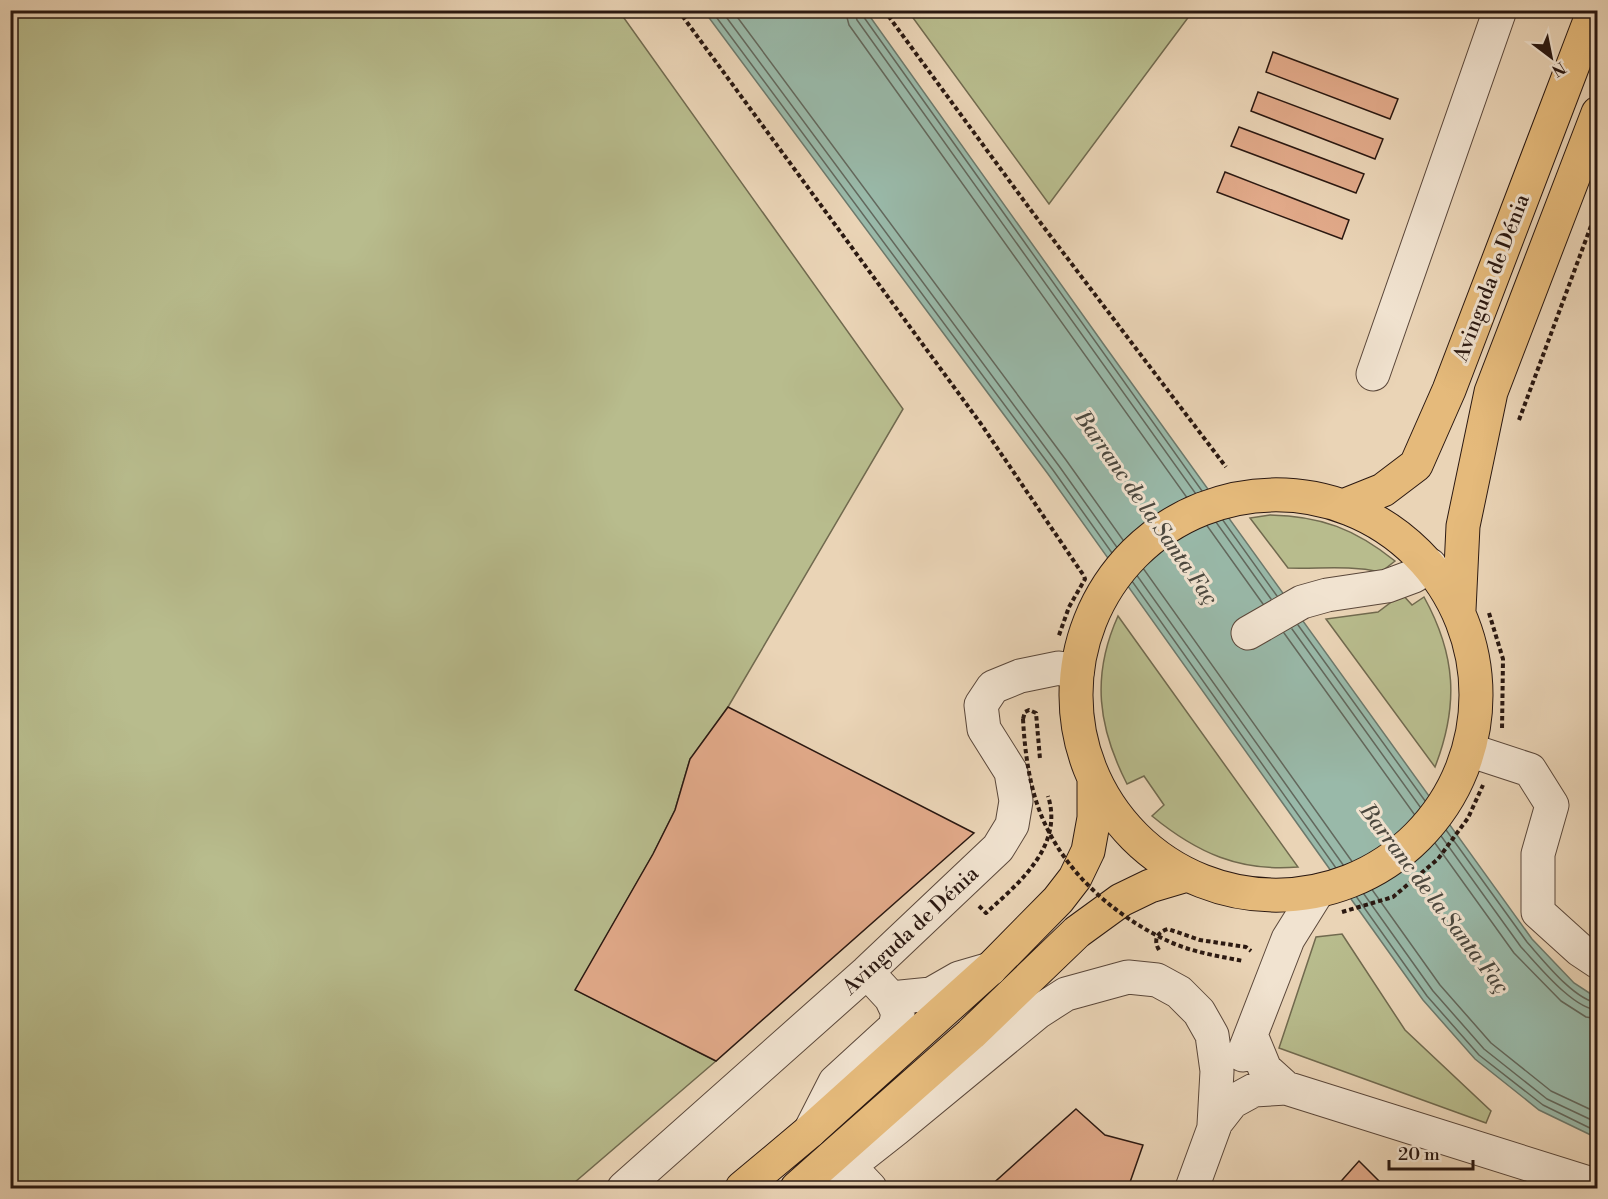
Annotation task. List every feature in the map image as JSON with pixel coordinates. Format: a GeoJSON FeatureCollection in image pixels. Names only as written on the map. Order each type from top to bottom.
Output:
{"type":"FeatureCollection","features":[{"type":"Feature","properties":{"kind":"main road","name":"Avinguda de Dénia"},"geometry":{"type":"LineString","coordinates":[[1343,506],[1383,490],[1416,465],[1449,390],[1594,10]]}},
{"type":"Feature","properties":{"kind":"main road","name":"Avinguda de Dénia"},"geometry":{"type":"LineString","coordinates":[[1473,606],[1463,526],[1491,392],[1598,113]]}},
{"type":"Feature","properties":{"kind":"main road"},"geometry":{"type":"LineString","coordinates":[[1273,494],[1308,497],[1343,506],[1376,520],[1405,540],[1430,565],[1450,594],[1473,606],[1471,644],[1476,680],[1476,715],[1483,754],[1458,808],[1430,823],[1409,845],[1329,897],[1251,894],[1218,887],[1164,861],[1143,844],[1124,826],[1094,781],[1078,728],[1077,673],[1086,632],[1103,594],[1123,566],[1174,522],[1205,507],[1237,498],[1273,494]]}},
{"type":"Feature","properties":{"kind":"main road"},"geometry":{"type":"LineString","coordinates":[[742,1188],[810,1131],[991,968],[1058,900],[1075,878],[1088,851],[1094,818],[1094,781]]}},
{"type":"Feature","properties":{"kind":"main road"},"geometry":{"type":"LineString","coordinates":[[798,1188],[971,1034],[1077,932],[1122,900],[1150,886],[1187,874]]}},
{"type":"Feature","properties":{"kind":"street"},"geometry":{"type":"LineString","coordinates":[[1373,374],[1500,10]]}},
{"type":"Feature","properties":{"kind":"street"},"geometry":{"type":"LineString","coordinates":[[1248,633],[1302,602],[1327,595],[1387,586],[1414,576],[1430,565]]}},
{"type":"Feature","properties":{"kind":"street","name":"Avinguda de Dénia"},"geometry":{"type":"LineString","coordinates":[[624,1188],[867,972],[998,848],[1012,825],[1016,801],[1011,772],[984,729],[981,705],[993,687],[1020,675],[1059,668],[1077,673]]}},
{"type":"Feature","properties":{"kind":"street"},"geometry":{"type":"LineString","coordinates":[[1483,754],[1530,770],[1552,805],[1538,854],[1538,912],[1580,950],[1598,962]]}},
{"type":"Feature","properties":{"kind":"street"},"geometry":{"type":"LineString","coordinates":[[1192,1188],[1214,1125],[1288,939],[1329,897]]}},
{"type":"Feature","properties":{"kind":"street"},"geometry":{"type":"LineString","coordinates":[[891,998],[931,994],[959,978],[991,968]]}},
{"type":"Feature","properties":{"kind":"street"},"geometry":{"type":"LineString","coordinates":[[810,1131],[835,1082],[895,1027],[898,1013],[891,998],[867,972]]}},
{"type":"Feature","properties":{"kind":"street"},"geometry":{"type":"LineString","coordinates":[[798,1188],[859,1177],[896,1129],[1038,1012],[1066,994],[1128,977],[1157,980],[1179,992],[1200,1012],[1212,1035],[1217,1071],[1214,1125]]}},
{"type":"Feature","properties":{"kind":"street"},"geometry":{"type":"LineString","coordinates":[[1251,1035],[1265,1069],[1286,1088]]}},
{"type":"Feature","properties":{"kind":"street"},"geometry":{"type":"LineString","coordinates":[[1214,1125],[1232,1102],[1254,1090],[1286,1088],[1598,1186]]}},
{"type":"Feature","properties":{"kind":"path"},"geometry":{"type":"LineString","coordinates":[[678,10],[981,424],[1085,579],[1069,607],[1057,642]]}},
{"type":"Feature","properties":{"kind":"path"},"geometry":{"type":"LineString","coordinates":[[884,10],[1030,209],[1226,467]]}},
{"type":"Feature","properties":{"kind":"path"},"geometry":{"type":"LineString","coordinates":[[1515,431],[1597,210]]}},
{"type":"Feature","properties":{"kind":"path"},"geometry":{"type":"LineString","coordinates":[[1329,897],[1393,897],[1438,859],[1483,754],[1502,737],[1503,659],[1473,606]]}},
{"type":"Feature","properties":{"kind":"path"},"geometry":{"type":"LineString","coordinates":[[1023,719],[1025,751],[1032,787],[1046,826],[1083,881],[1124,915],[1149,931],[1159,936],[1169,941],[1208,955],[1243,961],[1251,959],[1252,955],[1246,947],[1200,940],[1168,929],[1159,933],[1156,938],[1158,949],[1162,952]]}},
{"type":"Feature","properties":{"kind":"green space"},"geometry":{"type":"Polygon","coordinates":[[[10,11],[619,11],[903,409],[728,707],[690,759],[675,810],[653,854],[576,990],[716,1061],[568,1188],[11,1188],[10,11]]]}},
{"type":"Feature","properties":{"kind":"green space"},"geometry":{"type":"Polygon","coordinates":[[[908,11],[1193,11],[1049,204],[908,11]]]}},
{"type":"Feature","properties":{"kind":"green space"},"geometry":{"type":"Polygon","coordinates":[[[1270,515],[1305,518],[1337,526],[1366,540],[1395,561],[1381,572],[1346,568],[1288,568],[1250,518],[1270,515]]]}},
{"type":"Feature","properties":{"kind":"green space"},"geometry":{"type":"Polygon","coordinates":[[[1402,594],[1412,605],[1424,597],[1443,639],[1448,660],[1451,701],[1443,744],[1435,767],[1326,619],[1378,612],[1402,594]]]}},
{"type":"Feature","properties":{"kind":"green space"},"geometry":{"type":"Polygon","coordinates":[[[1118,616],[1298,867],[1277,868],[1238,863],[1203,850],[1152,816],[1164,805],[1144,776],[1127,784],[1110,742],[1104,722],[1102,701],[1101,680],[1104,660],[1109,638],[1118,616]]]}},
{"type":"Feature","properties":{"kind":"green space"},"geometry":{"type":"Polygon","coordinates":[[[1342,934],[1405,1030],[1491,1111],[1486,1123],[1279,1048],[1316,937],[1342,934]]]}},
{"type":"Feature","properties":{"kind":"water","name":"Barranc de la Santa Faç"},"geometry":{"type":"Polygon","coordinates":[[[704,11],[866,11],[1532,939],[1574,983],[1597,998],[1597,1138],[1539,1110],[1475,1059],[1423,1000],[1048,474],[704,11]]]}},
{"type":"Feature","properties":{"kind":"building"},"geometry":{"type":"Polygon","coordinates":[[[1273,52],[1398,99],[1390,119],[1266,72],[1273,52]]]}},
{"type":"Feature","properties":{"kind":"building"},"geometry":{"type":"Polygon","coordinates":[[[1258,92],[1383,139],[1375,159],[1251,111],[1258,92]]]}},
{"type":"Feature","properties":{"kind":"building"},"geometry":{"type":"Polygon","coordinates":[[[1239,127],[1364,174],[1356,193],[1231,146],[1239,127]]]}},
{"type":"Feature","properties":{"kind":"building"},"geometry":{"type":"Polygon","coordinates":[[[1225,172],[1349,220],[1342,239],[1217,192],[1225,172]]]}},
{"type":"Feature","properties":{"kind":"building"},"geometry":{"type":"Polygon","coordinates":[[[728,707],[974,833],[716,1061],[575,990],[653,854],[675,810],[690,759],[728,707]]]}},
{"type":"Feature","properties":{"kind":"building"},"geometry":{"type":"Polygon","coordinates":[[[1076,1109],[1105,1135],[1143,1145],[1128,1188],[988,1188],[1076,1109]]]}},
{"type":"Feature","properties":{"kind":"building"},"geometry":{"type":"Polygon","coordinates":[[[1359,1161],[1386,1188],[1335,1188],[1359,1161]]]}}]}
